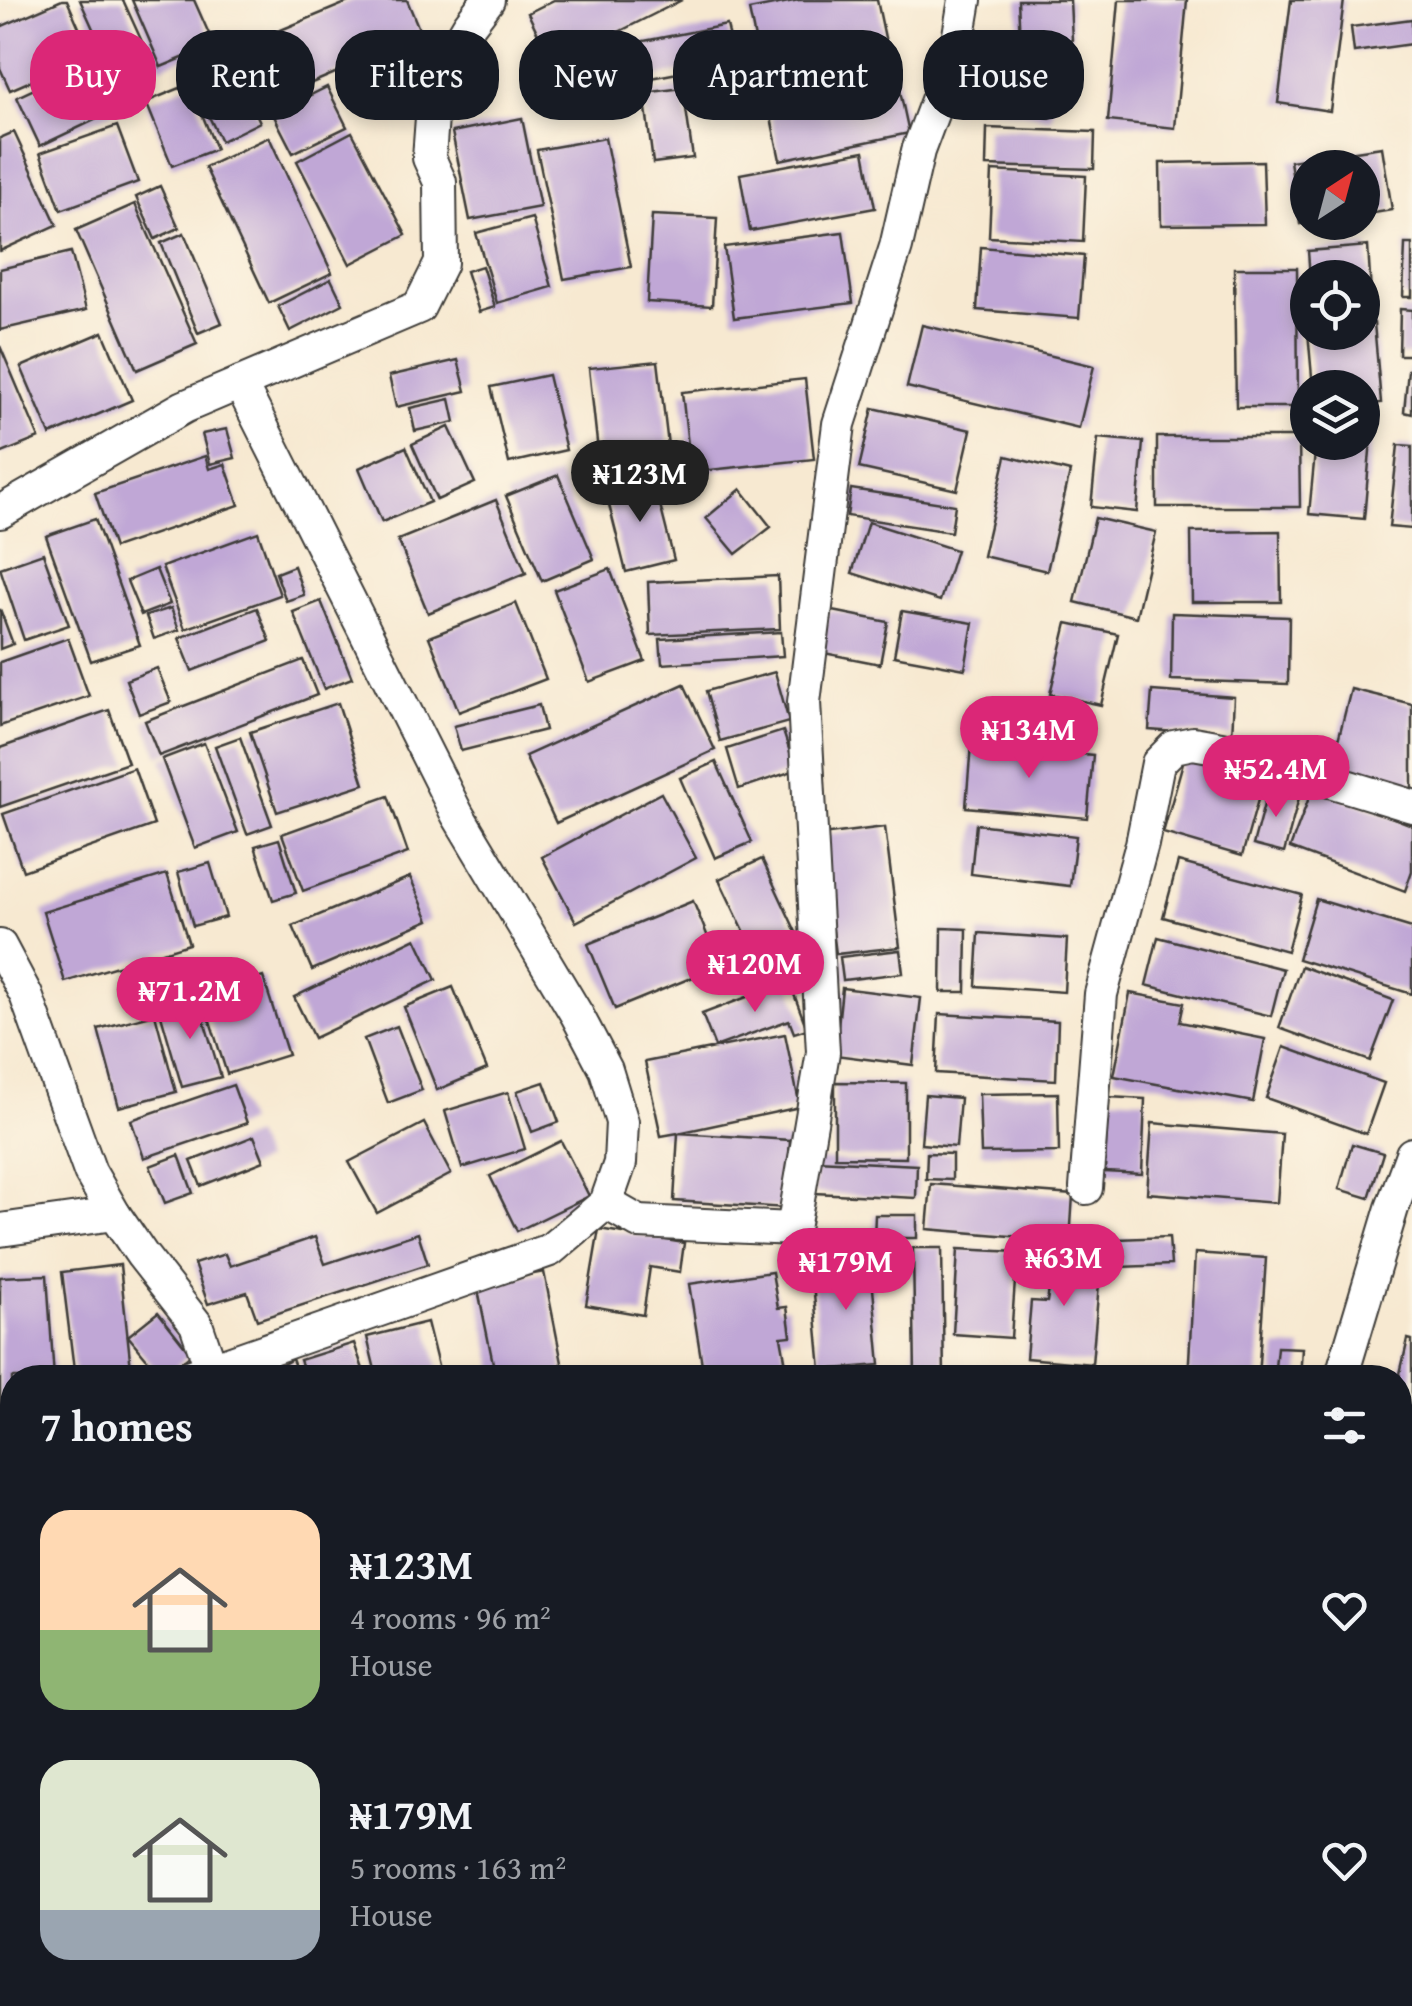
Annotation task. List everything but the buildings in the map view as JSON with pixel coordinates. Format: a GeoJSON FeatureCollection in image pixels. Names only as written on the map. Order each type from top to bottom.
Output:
{"type":"FeatureCollection","features":[{"type":"Feature","properties":{"kind":"street"},"geometry":{"type":"LineString","coordinates":[[0,512],[184,407],[419,308],[441,263],[440,182],[429,158],[433,104],[446,64],[488,0]]}},
{"type":"Feature","properties":{"kind":"street"},"geometry":{"type":"LineString","coordinates":[[606,1203],[639,1222],[793,1229],[823,1052],[804,702],[839,424],[896,246],[918,151],[957,47],[965,0]]}},
{"type":"Feature","properties":{"kind":"street"},"geometry":{"type":"LineString","coordinates":[[221,1365],[550,1250],[606,1203],[620,1162],[622,1122],[606,1070],[457,814],[240,383]]}},
{"type":"Feature","properties":{"kind":"street"},"geometry":{"type":"LineString","coordinates":[[1086,1188],[1102,994],[1142,844],[1158,763],[1174,747],[1193,743],[1222,748],[1412,806]]}},
{"type":"Feature","properties":{"kind":"street"},"geometry":{"type":"LineString","coordinates":[[0,946],[26,995],[90,1172],[114,1214],[196,1324],[198,1365]]}},
{"type":"Feature","properties":{"kind":"street"},"geometry":{"type":"LineString","coordinates":[[1346,1365],[1402,1208],[1412,1154]]}},
{"type":"Feature","properties":{"kind":"street"},"geometry":{"type":"LineString","coordinates":[[620,1162],[639,1222]]}},
{"type":"Feature","properties":{"kind":"street"},"geometry":{"type":"LineString","coordinates":[[0,1230],[114,1214]]}}]}
